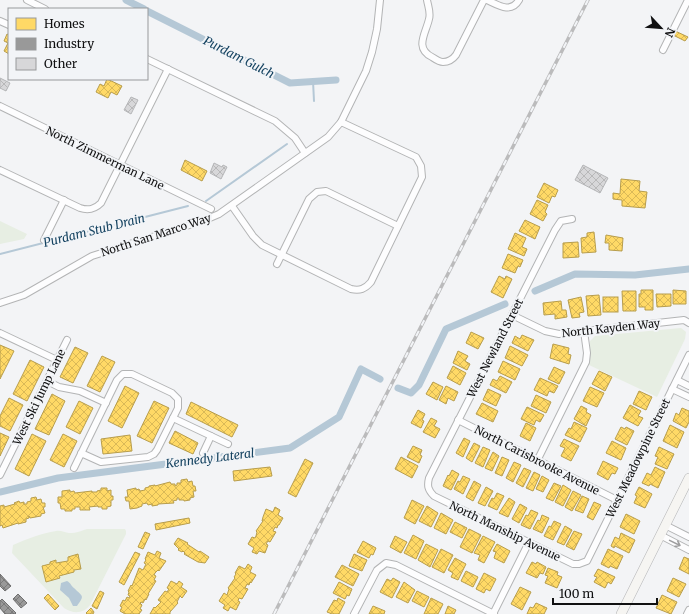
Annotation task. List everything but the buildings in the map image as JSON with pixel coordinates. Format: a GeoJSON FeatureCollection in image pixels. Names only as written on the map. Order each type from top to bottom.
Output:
{"type":"FeatureCollection","features":[{"type":"Feature","properties":{"kind":"street"},"geometry":{"type":"LineString","coordinates":[[27,0],[43,8]]}},
{"type":"Feature","properties":{"kind":"street","name":"North San Marco Way"},"geometry":{"type":"LineString","coordinates":[[0,303],[24,295],[92,256],[205,220],[219,214],[328,137],[341,122],[366,71],[377,29],[381,0]]}},
{"type":"Feature","properties":{"kind":"street"},"geometry":{"type":"LineString","coordinates":[[427,0],[430,17],[422,43],[424,51],[427,55],[439,61],[448,62],[456,55],[486,0],[502,8],[511,8],[516,5],[519,0]]}},
{"type":"Feature","properties":{"kind":"street"},"geometry":{"type":"LineString","coordinates":[[663,50],[688,2]]}},
{"type":"Feature","properties":{"kind":"street"},"geometry":{"type":"LineString","coordinates":[[148,59],[275,121],[295,138],[306,153]]}},
{"type":"Feature","properties":{"kind":"street"},"geometry":{"type":"LineString","coordinates":[[0,170],[80,208],[91,210],[97,207],[101,203],[168,69]]}},
{"type":"Feature","properties":{"kind":"street","name":"North Zimmerman Lane"},"geometry":{"type":"LineString","coordinates":[[0,106],[211,210]]}},
{"type":"Feature","properties":{"kind":"street"},"geometry":{"type":"LineString","coordinates":[[232,206],[252,236],[262,245],[352,289],[363,289],[367,286],[371,282],[422,177],[421,166],[416,157],[341,122]]}},
{"type":"Feature","properties":{"kind":"street"},"geometry":{"type":"LineString","coordinates":[[277,264],[309,199],[317,192],[326,191],[398,226]]}},
{"type":"Feature","properties":{"kind":"street"},"geometry":{"type":"LineString","coordinates":[[44,240],[64,200]]}},
{"type":"Feature","properties":{"kind":"street","name":"West Newland Street"},"geometry":{"type":"LineString","coordinates":[[427,488],[428,478],[555,230],[561,221],[572,218]]}},
{"type":"Feature","properties":{"kind":"street","name":"North Kayden Way"},"geometry":{"type":"LineString","coordinates":[[512,315],[545,331],[558,334],[684,320],[689,323]]}},
{"type":"Feature","properties":{"kind":"street"},"geometry":{"type":"LineString","coordinates":[[538,460],[584,366],[587,353],[584,331]]}},
{"type":"Feature","properties":{"kind":"street"},"geometry":{"type":"LineString","coordinates":[[0,333],[57,360]]}},
{"type":"Feature","properties":{"kind":"street","name":"West Ski Jump Lane"},"geometry":{"type":"LineString","coordinates":[[0,475],[68,340]]}},
{"type":"Feature","properties":{"kind":"street","name":"West Meadowpine Street"},"geometry":{"type":"LineString","coordinates":[[587,561],[689,355]]}},
{"type":"Feature","properties":{"kind":"street"},"geometry":{"type":"LineString","coordinates":[[74,468],[81,453],[117,380],[123,374],[132,374],[172,393],[178,399],[178,408],[154,454],[148,457],[106,462],[81,453]]}},
{"type":"Feature","properties":{"kind":"street"},"geometry":{"type":"LineString","coordinates":[[677,380],[689,386]]}},
{"type":"Feature","properties":{"kind":"street"},"geometry":{"type":"LineString","coordinates":[[47,381],[59,386],[80,391],[106,403]]}},
{"type":"Feature","properties":{"kind":"street"},"geometry":{"type":"LineString","coordinates":[[672,389],[689,398]]}},
{"type":"Feature","properties":{"kind":"street"},"geometry":{"type":"LineString","coordinates":[[173,418],[228,444]]}},
{"type":"Feature","properties":{"kind":"street","name":"North Carisbrooke Avenue"},"geometry":{"type":"LineString","coordinates":[[458,420],[617,500]]}},
{"type":"Feature","properties":{"kind":"street"},"geometry":{"type":"LineString","coordinates":[[203,452],[211,436]]}},
{"type":"Feature","properties":{"kind":"street"},"geometry":{"type":"LineString","coordinates":[[621,614],[689,478]]}},
{"type":"Feature","properties":{"kind":"street","name":"North Manship Avenue"},"geometry":{"type":"LineString","coordinates":[[427,488],[434,496],[573,564],[579,564],[587,561]]}},
{"type":"Feature","properties":{"kind":"street"},"geometry":{"type":"LineString","coordinates":[[665,525],[689,538]]}},
{"type":"Feature","properties":{"kind":"street"},"geometry":{"type":"LineString","coordinates":[[660,535],[689,550]]}},
{"type":"Feature","properties":{"kind":"street"},"geometry":{"type":"LineString","coordinates":[[354,614],[377,570],[386,563],[396,565],[494,614],[529,542]]}},
{"type":"Feature","properties":{"kind":"street"},"geometry":{"type":"LineString","coordinates":[[687,614],[689,610]]}},
{"type":"Feature","properties":{"kind":"shaded area"},"geometry":{"type":"Polygon","coordinates":[[[0,221],[27,234],[24,239],[0,244],[0,221]]]}},
{"type":"Feature","properties":{"kind":"shaded area"},"geometry":{"type":"Polygon","coordinates":[[[681,328],[686,332],[685,339],[657,397],[589,365],[590,341],[595,336],[681,328]]]}},
{"type":"Feature","properties":{"kind":"shaded area"},"geometry":{"type":"Polygon","coordinates":[[[87,529],[125,529],[126,534],[90,605],[84,610],[74,612],[64,608],[12,553],[13,545],[34,536],[51,532],[61,531],[72,533],[87,529]]]}},
{"type":"Feature","properties":{"kind":"water"},"geometry":{"type":"Polygon","coordinates":[[[67,581],[82,596],[77,606],[73,606],[69,598],[60,590],[61,583],[67,581]]]}},
{"type":"Feature","properties":{"kind":"waterway","name":"Purdam Gulch"},"geometry":{"type":"LineString","coordinates":[[126,0],[142,8]]}},
{"type":"Feature","properties":{"kind":"waterway","name":"Purdam Gulch"},"geometry":{"type":"LineString","coordinates":[[148,12],[290,83],[336,80]]}},
{"type":"Feature","properties":{"kind":"waterway","name":"Purdam Stub Drain"},"geometry":{"type":"LineString","coordinates":[[313,81],[314,101]]}},
{"type":"Feature","properties":{"kind":"waterway","name":"Purdam Stub Drain"},"geometry":{"type":"LineString","coordinates":[[206,201],[287,144]]}},
{"type":"Feature","properties":{"kind":"waterway","name":"Purdam Stub Drain"},"geometry":{"type":"LineString","coordinates":[[0,254],[188,206]]}},
{"type":"Feature","properties":{"kind":"waterway","name":"Kennedy Lateral"},"geometry":{"type":"LineString","coordinates":[[535,291],[575,274],[635,275],[689,269]]}},
{"type":"Feature","properties":{"kind":"waterway","name":"Kennedy Lateral"},"geometry":{"type":"LineString","coordinates":[[398,388],[411,393],[419,385],[446,329],[505,304]]}},
{"type":"Feature","properties":{"kind":"waterway","name":"Kennedy Lateral"},"geometry":{"type":"LineString","coordinates":[[0,492],[58,478],[290,448],[339,417],[361,369],[380,379]]}},
{"type":"Feature","properties":{"kind":"railway"},"geometry":{"type":"LineString","coordinates":[[274,614],[588,0]]}}]}
